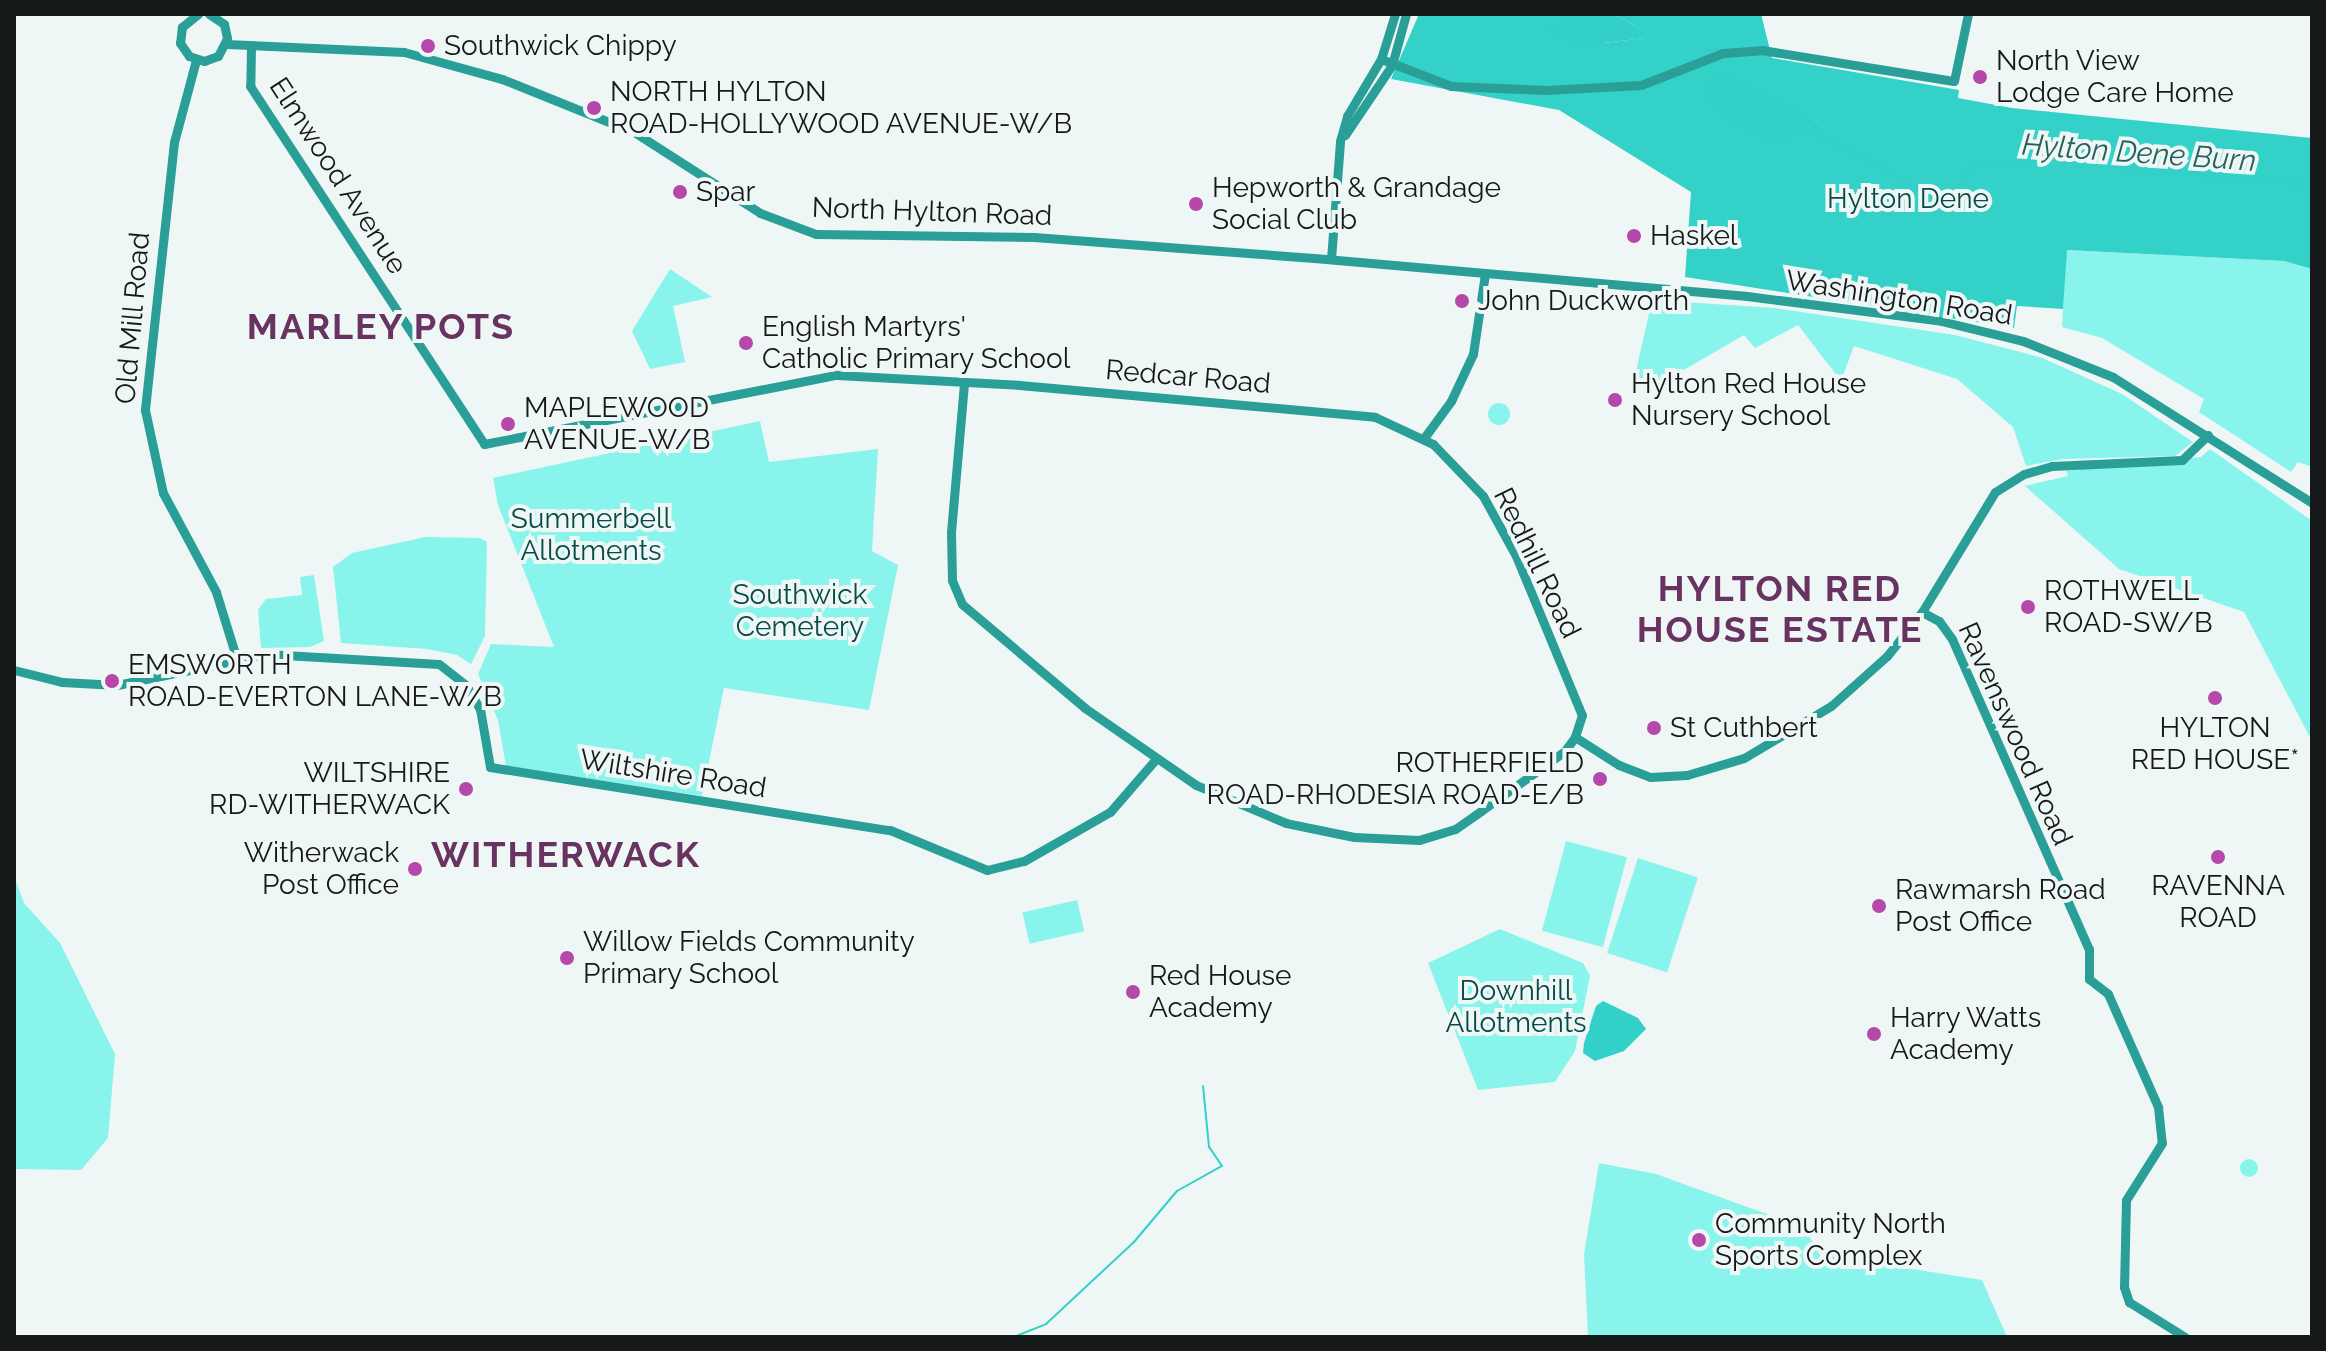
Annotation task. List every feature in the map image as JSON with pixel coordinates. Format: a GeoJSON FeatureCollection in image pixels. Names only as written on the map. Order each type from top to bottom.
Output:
{"type":"FeatureCollection","features":[{"type":"Feature","properties":{"kind":"street"},"geometry":{"type":"LineString","coordinates":[[195,14],[180,35],[183,50],[196,60],[211,60],[226,44],[224,24],[212,14]]}},
{"type":"Feature","properties":{"kind":"street"},"geometry":{"type":"LineString","coordinates":[[1331,259],[1340,141],[1347,116],[1381,59],[1395,14]]}},
{"type":"Feature","properties":{"kind":"street"},"geometry":{"type":"LineString","coordinates":[[1340,141],[1392,65],[1406,14]]}},
{"type":"Feature","properties":{"kind":"street"},"geometry":{"type":"LineString","coordinates":[[1381,59],[1451,86],[1597,90],[1641,85],[1723,53],[1762,50],[1954,81],[1968,14]]}},
{"type":"Feature","properties":{"kind":"street","name":"North Hylton Road"},"geometry":{"type":"LineString","coordinates":[[226,44],[404,52],[510,82],[634,132],[760,213],[816,234],[1034,237],[1485,274]]}},
{"type":"Feature","properties":{"kind":"street","name":"Elmwood Avenue"},"geometry":{"type":"LineString","coordinates":[[251,47],[250,86],[484,444]]}},
{"type":"Feature","properties":{"kind":"street","name":"Old Mill Road"},"geometry":{"type":"LineString","coordinates":[[196,60],[173,151],[145,410],[163,493],[216,592],[237,660]]}},
{"type":"Feature","properties":{"kind":"street"},"geometry":{"type":"LineString","coordinates":[[1428,441],[1473,354],[1485,274]]}},
{"type":"Feature","properties":{"kind":"street","name":"Washington Road"},"geometry":{"type":"LineString","coordinates":[[1485,274],[1747,296],[1941,321],[2023,341],[2098,370],[2208,435],[2312,503]]}},
{"type":"Feature","properties":{"kind":"street","name":"Redcar Road"},"geometry":{"type":"LineString","coordinates":[[484,444],[837,375],[1351,412],[1397,424],[1428,441]]}},
{"type":"Feature","properties":{"kind":"street"},"geometry":{"type":"LineString","coordinates":[[964,383],[951,532],[956,590],[971,614],[1102,721],[1155,760],[1211,793],[1286,823],[1354,837],[1419,840],[1468,820],[1565,751],[1575,737],[1650,777],[1687,775],[1744,758],[1841,698],[1887,656],[1922,612],[1995,492],[2024,474],[2052,466],[2182,460],[2208,435]]}},
{"type":"Feature","properties":{"kind":"street","name":"Redhill Road"},"geometry":{"type":"LineString","coordinates":[[1428,441],[1483,496],[1516,556],[1582,715],[1575,737]]}},
{"type":"Feature","properties":{"kind":"street","name":"Ravenswood Road"},"geometry":{"type":"LineString","coordinates":[[1922,612],[1939,621],[1952,639],[2089,949],[2089,979],[2108,994],[2151,1089],[2162,1143],[2126,1200],[2124,1287],[2129,1302],[2185,1337]]}},
{"type":"Feature","properties":{"kind":"street","name":"Wiltshire Road"},"geometry":{"type":"LineString","coordinates":[[237,660],[301,653],[439,664],[466,685],[480,709],[490,767],[849,822],[915,838],[970,867],[1010,866],[1110,812],[1155,760]]}},
{"type":"Feature","properties":{"kind":"street"},"geometry":{"type":"LineString","coordinates":[[14,670],[62,682],[117,685],[237,660]]}},
{"type":"Feature","properties":{"kind":"green space","name":"Hylton Dene"},"geometry":{"type":"Polygon","coordinates":[[[1419,14],[1564,14],[1549,28],[1604,43],[1644,38],[1635,25],[1613,14],[1761,14],[1772,58],[1959,90],[1958,98],[2012,108],[2312,138],[2312,269],[2284,261],[2067,250],[2063,309],[2017,306],[2014,328],[1685,277],[1691,192],[1559,110],[1391,79],[1419,14]],[[1718,69],[1774,139],[1819,123],[1718,69]]]}},
{"type":"Feature","properties":{"kind":"green space"},"geometry":{"type":"Polygon","coordinates":[[[2066,250],[2284,261],[2312,269],[2312,467],[2298,462],[2291,472],[2199,412],[2204,399],[2102,338],[2062,327],[2066,250]]]}},
{"type":"Feature","properties":{"kind":"green space"},"geometry":{"type":"Polygon","coordinates":[[[670,269],[712,297],[673,306],[685,362],[650,369],[632,331],[670,269]]]}},
{"type":"Feature","properties":{"kind":"green space"},"geometry":{"type":"Polygon","coordinates":[[[1652,300],[1775,308],[1955,335],[2040,357],[2122,394],[2193,442],[2175,456],[2062,459],[2026,466],[2013,427],[1957,379],[1854,346],[1841,381],[1798,325],[1755,348],[1744,335],[1646,392],[1636,371],[1652,300]]]}},
{"type":"Feature","properties":{"kind":"green space"},"geometry":{"type":"Polygon","coordinates":[[[1495,403],[1503,403],[1510,414],[1503,425],[1495,425],[1488,418],[1488,410],[1495,403]]]}},
{"type":"Feature","properties":{"kind":"green space"},"geometry":{"type":"Polygon","coordinates":[[[760,421],[769,462],[878,449],[872,551],[898,565],[869,710],[724,688],[702,796],[506,766],[498,720],[478,674],[491,644],[554,647],[498,505],[493,478],[760,421]]]}},
{"type":"Feature","properties":{"kind":"green space"},"geometry":{"type":"Polygon","coordinates":[[[2210,449],[2312,521],[2312,741],[2244,612],[2119,569],[2025,486],[2068,476],[2066,471],[2201,457],[2210,449]]]}},
{"type":"Feature","properties":{"kind":"green space"},"geometry":{"type":"Polygon","coordinates":[[[425,537],[480,538],[487,542],[485,636],[471,664],[457,655],[427,649],[341,643],[333,567],[352,553],[425,537]]]}},
{"type":"Feature","properties":{"kind":"green space"},"geometry":{"type":"Polygon","coordinates":[[[314,575],[324,641],[310,647],[261,648],[258,610],[266,599],[302,595],[300,577],[314,575]]]}},
{"type":"Feature","properties":{"kind":"green space"},"geometry":{"type":"Polygon","coordinates":[[[1566,841],[1627,857],[1603,947],[1542,931],[1566,841]]]}},
{"type":"Feature","properties":{"kind":"green space"},"geometry":{"type":"Polygon","coordinates":[[[1638,858],[1698,877],[1667,973],[1607,953],[1638,858]]]}},
{"type":"Feature","properties":{"kind":"green space"},"geometry":{"type":"Polygon","coordinates":[[[14,876],[24,903],[60,943],[115,1054],[108,1138],[81,1170],[14,1169],[14,876]]]}},
{"type":"Feature","properties":{"kind":"green space"},"geometry":{"type":"Polygon","coordinates":[[[1077,900],[1084,931],[1030,944],[1022,913],[1077,900]]]}},
{"type":"Feature","properties":{"kind":"green space","name":"Downhill Allotments"},"geometry":{"type":"Polygon","coordinates":[[[1500,929],[1583,963],[1590,976],[1575,1051],[1555,1082],[1478,1090],[1428,963],[1500,929]]]}},
{"type":"Feature","properties":{"kind":"green space"},"geometry":{"type":"Polygon","coordinates":[[[2245,1159],[2253,1159],[2258,1168],[2256,1175],[2245,1177],[2240,1172],[2240,1164],[2245,1159]]]}},
{"type":"Feature","properties":{"kind":"green space","name":"Community North Sports Complex"},"geometry":{"type":"Polygon","coordinates":[[[1599,1163],[1656,1174],[1800,1226],[1824,1255],[1982,1280],[2007,1337],[1588,1337],[1584,1254],[1599,1163]]]}},
{"type":"Feature","properties":{"kind":"shaded area"},"geometry":{"type":"Polygon","coordinates":[[[1564,14],[1613,14],[1635,25],[1645,38],[1579,46],[1548,28],[1564,14]]]}},
{"type":"Feature","properties":{"kind":"shaded area"},"geometry":{"type":"Polygon","coordinates":[[[1718,69],[1819,123],[1817,132],[1774,139],[1753,135],[1713,108],[1707,93],[1718,69]]]}},
{"type":"Feature","properties":{"kind":"shaded area"},"geometry":{"type":"Polygon","coordinates":[[[1603,1001],[1638,1018],[1646,1029],[1624,1051],[1595,1061],[1583,1053],[1584,1043],[1596,1006],[1603,1001]]]}},
{"type":"Feature","properties":{"kind":"waterway","name":"Hylton Dene Burn"},"geometry":{"type":"LineString","coordinates":[[1816,132],[1912,185],[1960,185],[1973,164],[2059,161],[2312,186]]}},
{"type":"Feature","properties":{"kind":"waterway"},"geometry":{"type":"LineString","coordinates":[[1014,1337],[1046,1324],[1134,1242],[1177,1191],[1222,1166],[1209,1147],[1203,1086]]}},
{"type":"Feature","properties":{"kind":"place","name":"Southwick Chippy"},"geometry":{"type":"Point","coordinates":[428,46]}},
{"type":"Feature","properties":{"kind":"place","name":"North View Lodge Care Home"},"geometry":{"type":"Point","coordinates":[1980,77]}},
{"type":"Feature","properties":{"kind":"place","name":"NORTH HYLTON ROAD-HOLLYWOOD AVENUE-W/B"},"geometry":{"type":"Point","coordinates":[594,108]}},
{"type":"Feature","properties":{"kind":"place","name":"Spar"},"geometry":{"type":"Point","coordinates":[680,192]}},
{"type":"Feature","properties":{"kind":"place","name":"Hepworth & Grandage Social Club"},"geometry":{"type":"Point","coordinates":[1196,204]}},
{"type":"Feature","properties":{"kind":"place","name":"Haskel"},"geometry":{"type":"Point","coordinates":[1634,236]}},
{"type":"Feature","properties":{"kind":"place","name":"John Duckworth"},"geometry":{"type":"Point","coordinates":[1462,301]}},
{"type":"Feature","properties":{"kind":"place","name":"English Martyrs' Catholic Primary School"},"geometry":{"type":"Point","coordinates":[746,343]}},
{"type":"Feature","properties":{"kind":"place","name":"Hylton Red House Nursery School"},"geometry":{"type":"Point","coordinates":[1615,400]}},
{"type":"Feature","properties":{"kind":"place","name":"MAPLEWOOD AVENUE-W/B"},"geometry":{"type":"Point","coordinates":[508,424]}},
{"type":"Feature","properties":{"kind":"place","name":"ROTHWELL ROAD-SW/B"},"geometry":{"type":"Point","coordinates":[2028,607]}},
{"type":"Feature","properties":{"kind":"place","name":"EMSWORTH ROAD-EVERTON LANE-W/B"},"geometry":{"type":"Point","coordinates":[112,681]}},
{"type":"Feature","properties":{"kind":"place","name":"HYLTON RED HOUSE*"},"geometry":{"type":"Point","coordinates":[2215,698]}},
{"type":"Feature","properties":{"kind":"place","name":"St Cuthbert"},"geometry":{"type":"Point","coordinates":[1654,728]}},
{"type":"Feature","properties":{"kind":"place","name":"ROTHERFIELD ROAD-RHODESIA ROAD-E/B"},"geometry":{"type":"Point","coordinates":[1600,779]}},
{"type":"Feature","properties":{"kind":"place","name":"WILTSHIRE RD-WITHERWACK"},"geometry":{"type":"Point","coordinates":[466,789]}},
{"type":"Feature","properties":{"kind":"place","name":"RAVENNA ROAD"},"geometry":{"type":"Point","coordinates":[2218,857]}},
{"type":"Feature","properties":{"kind":"place","name":"Witherwack Post Office"},"geometry":{"type":"Point","coordinates":[415,869]}},
{"type":"Feature","properties":{"kind":"place","name":"Rawmarsh Road Post Office"},"geometry":{"type":"Point","coordinates":[1879,906]}},
{"type":"Feature","properties":{"kind":"place","name":"Willow Fields Community Primary School"},"geometry":{"type":"Point","coordinates":[567,958]}},
{"type":"Feature","properties":{"kind":"place","name":"Red House Academy"},"geometry":{"type":"Point","coordinates":[1133,992]}},
{"type":"Feature","properties":{"kind":"place","name":"Harry Watts Academy"},"geometry":{"type":"Point","coordinates":[1874,1034]}},
{"type":"Feature","properties":{"kind":"place","name":"Community North Sports Complex"},"geometry":{"type":"Point","coordinates":[1699,1240]}},
{"type":"Feature","properties":{"kind":"district","name":"MARLEY POTS"},"geometry":{"type":"Point","coordinates":[381,327]}},
{"type":"Feature","properties":{"kind":"district","name":"HYLTON RED HOUSE ESTATE"},"geometry":{"type":"Point","coordinates":[1780,608]}},
{"type":"Feature","properties":{"kind":"district","name":"WITHERWACK"},"geometry":{"type":"Point","coordinates":[566,855]}},
{"type":"Feature","properties":{"kind":"park label","name":"Summerbell Allotments"},"geometry":{"type":"Point","coordinates":[591,535]}},
{"type":"Feature","properties":{"kind":"park label","name":"Southwick Cemetery"},"geometry":{"type":"Point","coordinates":[800,611]}}]}
